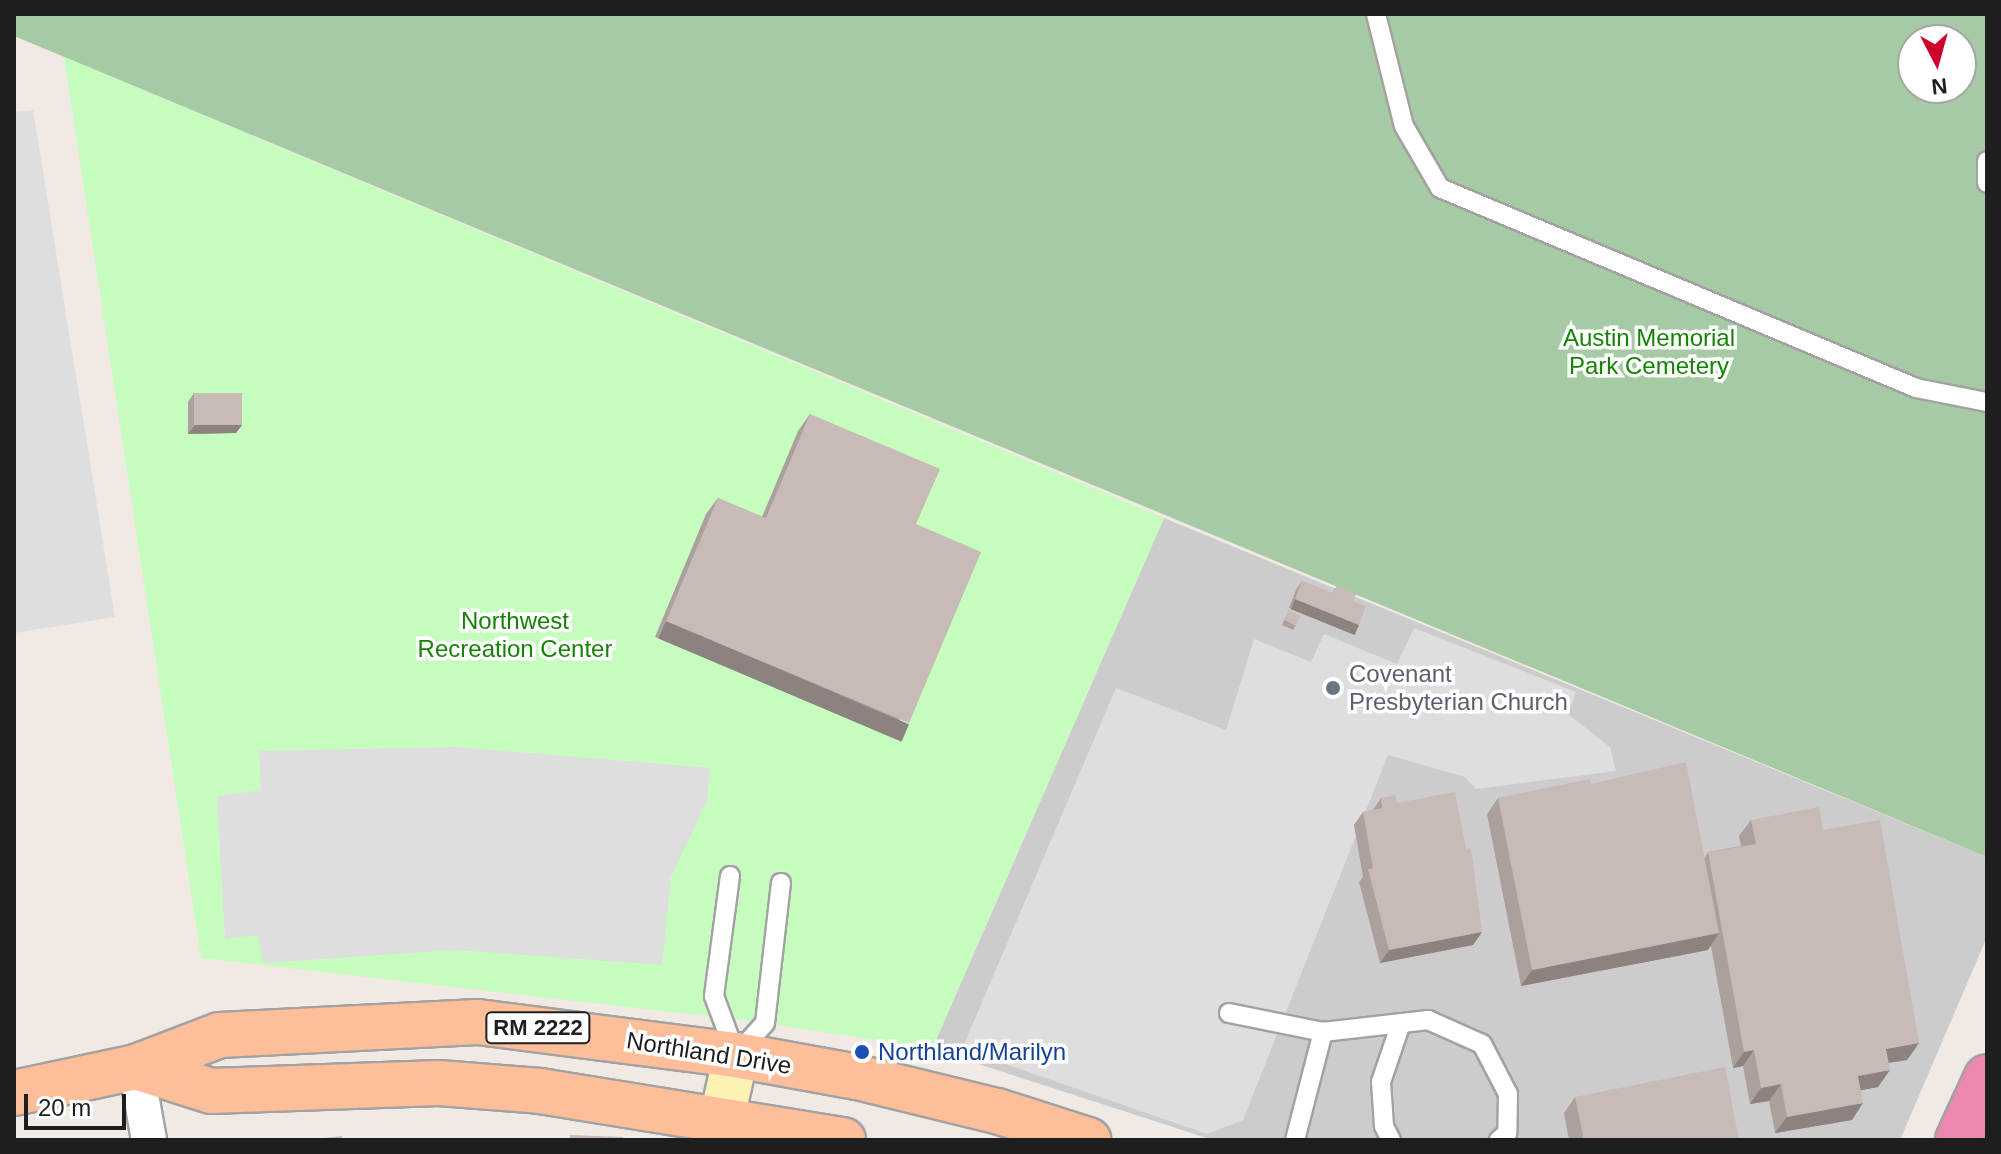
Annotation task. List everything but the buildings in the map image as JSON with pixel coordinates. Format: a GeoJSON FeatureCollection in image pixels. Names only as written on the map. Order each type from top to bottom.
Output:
{"type":"FeatureCollection","features":[{"type":"Feature","properties":{"kind":"highway"},"geometry":{"type":"LineString","coordinates":[[1958,1140],[1987,1077]]}},
{"type":"Feature","properties":{"kind":"main road","name":"Northland Drive"},"geometry":{"type":"LineString","coordinates":[[16,1086],[136,1067],[220,1035],[478,1022],[736,1055],[907,1089],[1088,1140]]}},
{"type":"Feature","properties":{"kind":"main road","name":"Northland Drive"},"geometry":{"type":"LineString","coordinates":[[136,1067],[211,1091],[439,1083],[718,1128],[843,1140]]}},
{"type":"Feature","properties":{"kind":"street"},"geometry":{"type":"LineString","coordinates":[[718,1128],[736,1055]]}},
{"type":"Feature","properties":{"kind":"street"},"geometry":{"type":"LineString","coordinates":[[136,1067],[149,1140]]}},
{"type":"Feature","properties":{"kind":"lane"},"geometry":{"type":"LineString","coordinates":[[1376,14],[1404,126],[1440,188],[1916,388],[1987,402]]}},
{"type":"Feature","properties":{"kind":"lane"},"geometry":{"type":"LineString","coordinates":[[1987,161],[1987,183]]}},
{"type":"Feature","properties":{"kind":"lane"},"geometry":{"type":"LineString","coordinates":[[730,876],[714,996],[736,1055],[765,1023],[781,883]]}},
{"type":"Feature","properties":{"kind":"lane"},"geometry":{"type":"LineString","coordinates":[[1229,1013],[1323,1032],[1428,1020],[1482,1044],[1508,1094],[1507,1133],[1499,1140]]}},
{"type":"Feature","properties":{"kind":"lane"},"geometry":{"type":"LineString","coordinates":[[1391,1140],[1384,1126],[1381,1082],[1401,1023]]}},
{"type":"Feature","properties":{"kind":"lane"},"geometry":{"type":"LineString","coordinates":[[1295,1140],[1323,1032]]}},
{"type":"Feature","properties":{"kind":"shaded area"},"geometry":{"type":"Polygon","coordinates":[[[33,110],[115,617],[14,633],[14,112],[33,110]]]}},
{"type":"Feature","properties":{"kind":"shaded area","name":"Covenant Presbyterian Church"},"geometry":{"type":"Polygon","coordinates":[[[1164,518],[1987,857],[1987,937],[1900,1140],[1213,1140],[932,1049],[1164,518]]]}},
{"type":"Feature","properties":{"kind":"shaded area"},"geometry":{"type":"Polygon","coordinates":[[[1414,628],[1576,692],[1568,714],[1610,747],[1616,771],[1476,789],[1465,777],[1388,755],[1243,1120],[1207,1134],[962,1049],[1116,688],[1226,730],[1254,639],[1311,662],[1324,634],[1397,664],[1414,628]]]}},
{"type":"Feature","properties":{"kind":"shaded area"},"geometry":{"type":"Polygon","coordinates":[[[456,747],[710,768],[707,801],[671,877],[662,965],[455,950],[263,963],[258,935],[225,939],[217,796],[261,790],[259,751],[456,747]]]}},
{"type":"Feature","properties":{"kind":"green space","name":"Austin Memorial Park Cemetery"},"geometry":{"type":"Polygon","coordinates":[[[14,14],[1987,14],[1987,857],[14,36],[14,14]]]}},
{"type":"Feature","properties":{"kind":"green space","name":"Northwest Recreation Center"},"geometry":{"type":"Polygon","coordinates":[[[64,57],[1164,518],[932,1049],[758,1022],[201,958],[64,57]]]}},
{"type":"Feature","properties":{"kind":"place","name":"Covenant Presbyterian Church"},"geometry":{"type":"Point","coordinates":[1333,688]}},
{"type":"Feature","properties":{"kind":"place","name":"Northland/Marilyn"},"geometry":{"type":"Point","coordinates":[862,1052]}}]}
